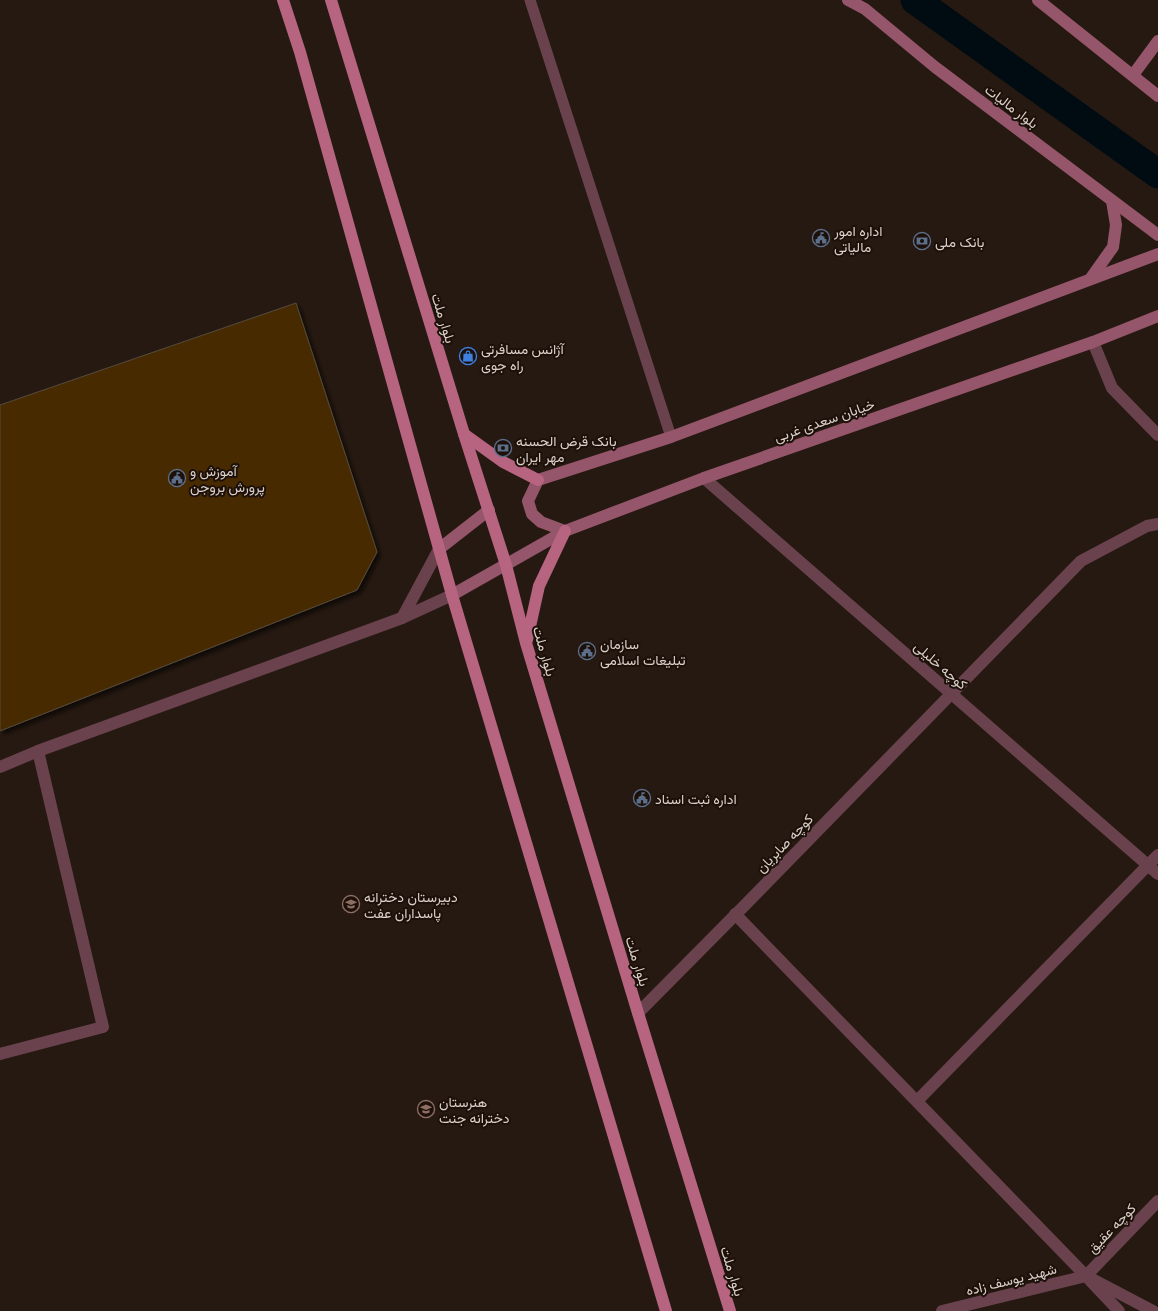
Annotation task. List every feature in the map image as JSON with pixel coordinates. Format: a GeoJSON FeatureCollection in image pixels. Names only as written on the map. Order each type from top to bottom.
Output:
{"type":"FeatureCollection","features":[{"type":"Feature","properties":{"kind":"main road"},"geometry":{"type":"LineString","coordinates":[[283,0],[300,52],[452,595],[666,1311]]}},
{"type":"Feature","properties":{"kind":"main road","name":"بلوار ملت"},"geometry":{"type":"LineString","coordinates":[[331,0],[464,434],[506,565],[526,643],[730,1311]]}},
{"type":"Feature","properties":{"kind":"main road"},"geometry":{"type":"LineString","coordinates":[[464,434],[503,462],[538,480]]}},
{"type":"Feature","properties":{"kind":"main road"},"geometry":{"type":"LineString","coordinates":[[526,643],[539,586],[565,531]]}},
{"type":"Feature","properties":{"kind":"street","name":"بلوار مالیات"},"geometry":{"type":"LineString","coordinates":[[848,0],[865,8],[935,67],[1158,235]]}},
{"type":"Feature","properties":{"kind":"street"},"geometry":{"type":"LineString","coordinates":[[1038,0],[1158,96]]}},
{"type":"Feature","properties":{"kind":"street"},"geometry":{"type":"LineString","coordinates":[[1133,75],[1158,41]]}},
{"type":"Feature","properties":{"kind":"street"},"geometry":{"type":"LineString","coordinates":[[1091,278],[1113,247],[1116,225],[1112,200]]}},
{"type":"Feature","properties":{"kind":"street"},"geometry":{"type":"LineString","coordinates":[[565,531],[541,522],[532,514],[528,501],[538,480],[671,437],[1158,254]]}},
{"type":"Feature","properties":{"kind":"street","name":"خیابان سعدی غربی"},"geometry":{"type":"LineString","coordinates":[[452,595],[565,531],[704,478],[1093,342],[1158,316]]}},
{"type":"Feature","properties":{"kind":"street"},"geometry":{"type":"LineString","coordinates":[[1093,342],[1112,388],[1158,435]]}},
{"type":"Feature","properties":{"kind":"street","name":"کوچه خلیلی"},"geometry":{"type":"LineString","coordinates":[[704,478],[1158,874]]}},
{"type":"Feature","properties":{"kind":"street"},"geometry":{"type":"LineString","coordinates":[[402,618],[439,550],[489,510]]}},
{"type":"Feature","properties":{"kind":"street","name":"کوچه صابریان"},"geometry":{"type":"LineString","coordinates":[[638,1012],[1081,561],[1147,526],[1158,524]]}},
{"type":"Feature","properties":{"kind":"street"},"geometry":{"type":"LineString","coordinates":[[0,767],[38,751],[402,618],[452,595]]}},
{"type":"Feature","properties":{"kind":"street"},"geometry":{"type":"LineString","coordinates":[[0,1054],[103,1026],[38,751]]}},
{"type":"Feature","properties":{"kind":"street"},"geometry":{"type":"LineString","coordinates":[[917,1101],[1158,855]]}},
{"type":"Feature","properties":{"kind":"street"},"geometry":{"type":"LineString","coordinates":[[735,914],[1119,1311]]}},
{"type":"Feature","properties":{"kind":"street","name":"کوچه عقیق"},"geometry":{"type":"LineString","coordinates":[[1086,1276],[1158,1201]]}},
{"type":"Feature","properties":{"kind":"street"},"geometry":{"type":"LineString","coordinates":[[1086,1276],[1153,1311]]}},
{"type":"Feature","properties":{"kind":"street","name":"شهید یوسف زاده"},"geometry":{"type":"LineString","coordinates":[[942,1311],[1086,1276]]}},
{"type":"Feature","properties":{"kind":"lane"},"geometry":{"type":"LineString","coordinates":[[530,0],[671,437]]}},
{"type":"Feature","properties":{"kind":"building","name":"آموزش و پرورش بروجن"},"geometry":{"type":"Polygon","coordinates":[[[296,303],[377,552],[357,590],[0,731],[0,405],[296,303]]]}},
{"type":"Feature","properties":{"kind":"waterway"},"geometry":{"type":"LineString","coordinates":[[915,0],[1158,174]]}},
{"type":"Feature","properties":{"kind":"place","name":"اداره امور مالیاتی"},"geometry":{"type":"Point","coordinates":[821,238]}},
{"type":"Feature","properties":{"kind":"place","name":"بانک ملی"},"geometry":{"type":"Point","coordinates":[922,241]}},
{"type":"Feature","properties":{"kind":"place","name":"آژانس مسافرتی راه جوی"},"geometry":{"type":"Point","coordinates":[468,356]}},
{"type":"Feature","properties":{"kind":"place","name":"بانک قرض الحسنه مهر ایران"},"geometry":{"type":"Point","coordinates":[503,448]}},
{"type":"Feature","properties":{"kind":"place","name":"آموزش و پرورش بروجن"},"geometry":{"type":"Point","coordinates":[177,478]}},
{"type":"Feature","properties":{"kind":"place","name":"سازمان تبلیغات اسلامی"},"geometry":{"type":"Point","coordinates":[587,651]}},
{"type":"Feature","properties":{"kind":"place","name":"اداره ثبت اسناد"},"geometry":{"type":"Point","coordinates":[642,798]}},
{"type":"Feature","properties":{"kind":"place","name":"دبیرستان دخترانه پاسداران عفت"},"geometry":{"type":"Point","coordinates":[351,904]}},
{"type":"Feature","properties":{"kind":"place","name":"هنرستان دخترانه جنت"},"geometry":{"type":"Point","coordinates":[426,1109]}}]}
